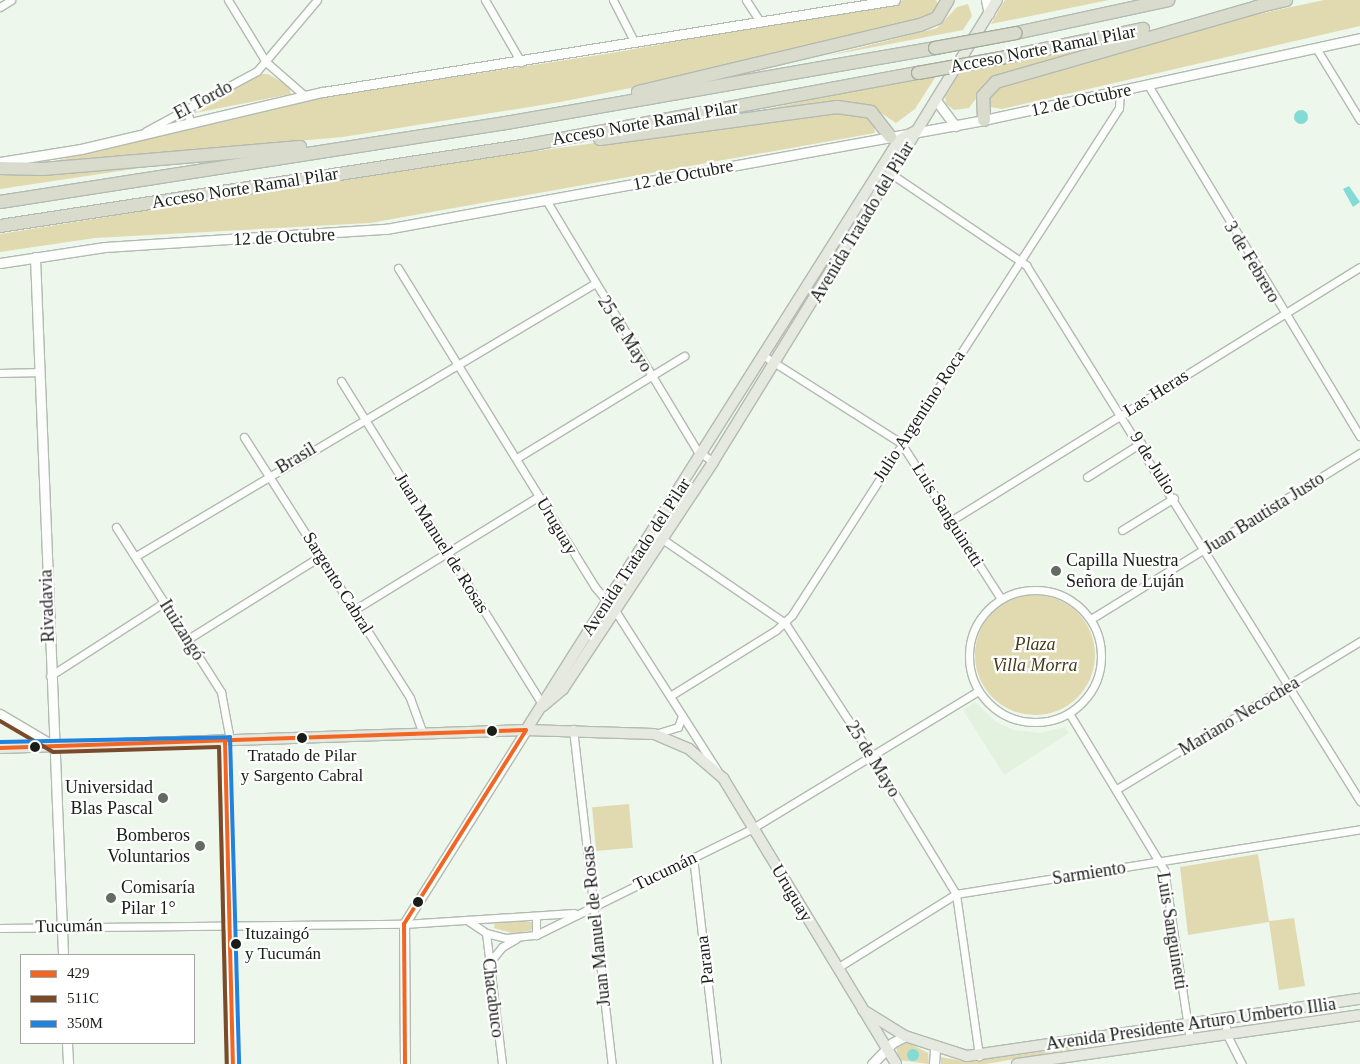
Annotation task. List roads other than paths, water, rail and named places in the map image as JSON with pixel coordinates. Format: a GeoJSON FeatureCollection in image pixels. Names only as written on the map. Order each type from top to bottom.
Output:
{"type":"FeatureCollection","features":[{"type":"Feature","properties":{"kind":"highway"},"geometry":{"type":"LineString","coordinates":[[506,123],[920,26],[937,18],[948,0]]}},
{"type":"Feature","properties":{"kind":"highway","name":"Acceso Norte Ramal Pilar"},"geometry":{"type":"LineString","coordinates":[[0,202],[506,123],[1016,33],[1168,0]]}},
{"type":"Feature","properties":{"kind":"highway","name":"Acceso Norte Ramal Pilar"},"geometry":{"type":"LineString","coordinates":[[0,226],[528,145],[1006,58],[1286,0]]}},
{"type":"Feature","properties":{"kind":"highway"},"geometry":{"type":"LineString","coordinates":[[984,120],[982,99],[996,82],[1264,5]]}},
{"type":"Feature","properties":{"kind":"highway"},"geometry":{"type":"LineString","coordinates":[[528,145],[608,139],[837,107],[871,112],[890,136]]}},
{"type":"Feature","properties":{"kind":"highway"},"geometry":{"type":"LineString","coordinates":[[0,168],[44,169],[352,146]]}},
{"type":"Feature","properties":{"kind":"main road"},"geometry":{"type":"LineString","coordinates":[[914,132],[997,0]]}},
{"type":"Feature","properties":{"kind":"main road","name":"Avenida Tratado del Pilar"},"geometry":{"type":"LineString","coordinates":[[543,706],[563,689],[616,612],[713,462],[893,175],[914,132]]}},
{"type":"Feature","properties":{"kind":"main road","name":"Avenida Tratado del Pilar"},"geometry":{"type":"LineString","coordinates":[[526,730],[543,706],[553,683],[608,603],[898,140],[914,132]]}},
{"type":"Feature","properties":{"kind":"main road","name":"Uruguay"},"geometry":{"type":"LineString","coordinates":[[0,748],[526,730],[654,734],[690,749],[723,778],[860,1008]]}},
{"type":"Feature","properties":{"kind":"main road","name":"Avenida Presidente Arturo Umberto Illia"},"geometry":{"type":"LineString","coordinates":[[860,1008],[905,1036],[935,1048],[979,1056],[1360,999]]}},
{"type":"Feature","properties":{"kind":"main road"},"geometry":{"type":"LineString","coordinates":[[860,1008],[896,1064]]}},
{"type":"Feature","properties":{"kind":"main road","name":"Avenida Presidente Arturo Umberto Illia"},"geometry":{"type":"LineString","coordinates":[[1017,1064],[1069,1060],[1360,1015]]}},
{"type":"Feature","properties":{"kind":"street"},"geometry":{"type":"LineString","coordinates":[[0,7],[11,0]]}},
{"type":"Feature","properties":{"kind":"street"},"geometry":{"type":"LineString","coordinates":[[228,0],[266,62],[305,96]]}},
{"type":"Feature","properties":{"kind":"street"},"geometry":{"type":"LineString","coordinates":[[266,62],[317,0]]}},
{"type":"Feature","properties":{"kind":"street"},"geometry":{"type":"LineString","coordinates":[[485,0],[521,62]]}},
{"type":"Feature","properties":{"kind":"street"},"geometry":{"type":"LineString","coordinates":[[613,0],[636,43]]}},
{"type":"Feature","properties":{"kind":"street"},"geometry":{"type":"LineString","coordinates":[[746,0],[761,23]]}},
{"type":"Feature","properties":{"kind":"street"},"geometry":{"type":"LineString","coordinates":[[0,162],[139,136],[305,96],[893,0]]}},
{"type":"Feature","properties":{"kind":"street"},"geometry":{"type":"LineString","coordinates":[[986,0],[989,14]]}},
{"type":"Feature","properties":{"kind":"street","name":"12 de Octubre"},"geometry":{"type":"LineString","coordinates":[[0,263],[105,247],[364,232],[890,136],[955,126],[1360,38]]}},
{"type":"Feature","properties":{"kind":"street"},"geometry":{"type":"LineString","coordinates":[[1316,48],[1360,120]]}},
{"type":"Feature","properties":{"kind":"street","name":"El Tordo"},"geometry":{"type":"LineString","coordinates":[[139,136],[266,62]]}},
{"type":"Feature","properties":{"kind":"street","name":"3 de Febrero"},"geometry":{"type":"LineString","coordinates":[[1148,85],[1284,314],[1360,436]]}},
{"type":"Feature","properties":{"kind":"street","name":"Julio Argentino Roca"},"geometry":{"type":"LineString","coordinates":[[670,696],[785,623],[1119,108],[1120,91]]}},
{"type":"Feature","properties":{"kind":"street"},"geometry":{"type":"LineString","coordinates":[[935,99],[955,126]]}},
{"type":"Feature","properties":{"kind":"street"},"geometry":{"type":"LineString","coordinates":[[186,108],[191,124]]}},
{"type":"Feature","properties":{"kind":"street","name":"9 de Julio"},"geometry":{"type":"LineString","coordinates":[[893,175],[1021,260],[1141,443],[1360,801]]}},
{"type":"Feature","properties":{"kind":"street","name":"25 de Mayo"},"geometry":{"type":"LineString","coordinates":[[546,200],[594,284],[651,376],[702,455],[713,462]]}},
{"type":"Feature","properties":{"kind":"street","name":"Rivadavia"},"geometry":{"type":"LineString","coordinates":[[35,257],[50,676],[63,954]]}},
{"type":"Feature","properties":{"kind":"street","name":"Las Heras"},"geometry":{"type":"LineString","coordinates":[[952,520],[1360,267]]}},
{"type":"Feature","properties":{"kind":"street","name":"Uruguay"},"geometry":{"type":"LineString","coordinates":[[398,268],[539,496],[723,778]]}},
{"type":"Feature","properties":{"kind":"street","name":"Brasil"},"geometry":{"type":"LineString","coordinates":[[136,556],[363,417],[459,366],[594,284]]}},
{"type":"Feature","properties":{"kind":"street"},"geometry":{"type":"LineString","coordinates":[[517,458],[684,356]]}},
{"type":"Feature","properties":{"kind":"street","name":"Luis Sanguinetti"},"geometry":{"type":"LineString","coordinates":[[764,356],[901,443],[1001,599]]}},
{"type":"Feature","properties":{"kind":"street"},"geometry":{"type":"LineString","coordinates":[[0,373],[40,372]]}},
{"type":"Feature","properties":{"kind":"street","name":"Juan Manuel de Rosas"},"geometry":{"type":"LineString","coordinates":[[341,381],[543,706]]}},
{"type":"Feature","properties":{"kind":"street","name":"Sargento Cabral"},"geometry":{"type":"LineString","coordinates":[[244,437],[410,698],[423,734]]}},
{"type":"Feature","properties":{"kind":"street"},"geometry":{"type":"LineString","coordinates":[[1087,477],[1141,443]]}},
{"type":"Feature","properties":{"kind":"street","name":"Juan Bautista Justo"},"geometry":{"type":"LineString","coordinates":[[1091,619],[1360,452]]}},
{"type":"Feature","properties":{"kind":"street"},"geometry":{"type":"LineString","coordinates":[[354,610],[539,496]]}},
{"type":"Feature","properties":{"kind":"street"},"geometry":{"type":"LineString","coordinates":[[1122,530],[1174,498]]}},
{"type":"Feature","properties":{"kind":"street","name":"Ituizangó"},"geometry":{"type":"LineString","coordinates":[[116,527],[165,602],[224,700],[228,740],[233,1064]]}},
{"type":"Feature","properties":{"kind":"street","name":"25 de Mayo"},"geometry":{"type":"LineString","coordinates":[[652,532],[785,623],[873,758],[956,894],[979,1056]]}},
{"type":"Feature","properties":{"kind":"street"},"geometry":{"type":"LineString","coordinates":[[188,639],[321,556]]}},
{"type":"Feature","properties":{"kind":"street"},"geometry":{"type":"LineString","coordinates":[[1018,592],[1054,592],[1070,600],[1091,619],[1101,646],[1101,663],[1088,696],[1069,712],[1052,720],[1016,719],[999,712],[978,691],[969,669],[969,648],[974,629],[1001,599],[1018,592]]}},
{"type":"Feature","properties":{"kind":"street"},"geometry":{"type":"LineString","coordinates":[[50,676],[165,602]]}},
{"type":"Feature","properties":{"kind":"street","name":"Mariano Necochea"},"geometry":{"type":"LineString","coordinates":[[1117,789],[1360,641]]}},
{"type":"Feature","properties":{"kind":"street"},"geometry":{"type":"LineString","coordinates":[[753,828],[873,758],[978,691]]}},
{"type":"Feature","properties":{"kind":"street","name":"Luis Sanguinetti"},"geometry":{"type":"LineString","coordinates":[[1069,712],[1161,862],[1190,1040]]}},
{"type":"Feature","properties":{"kind":"street"},"geometry":{"type":"LineString","coordinates":[[0,714],[54,746]]}},
{"type":"Feature","properties":{"kind":"street"},"geometry":{"type":"LineString","coordinates":[[654,734],[678,727],[682,716]]}},
{"type":"Feature","properties":{"kind":"street"},"geometry":{"type":"LineString","coordinates":[[405,1064],[404,924],[526,730]]}},
{"type":"Feature","properties":{"kind":"street","name":"Juan Manuel de Rosas"},"geometry":{"type":"LineString","coordinates":[[573,730],[612,1064]]}},
{"type":"Feature","properties":{"kind":"street","name":"Tucumán"},"geometry":{"type":"LineString","coordinates":[[468,920],[486,933],[517,939],[536,935],[576,913],[753,828]]}},
{"type":"Feature","properties":{"kind":"street","name":"Sarmiento"},"geometry":{"type":"LineString","coordinates":[[837,968],[956,894],[1360,829]]}},
{"type":"Feature","properties":{"kind":"street","name":"Parana"},"geometry":{"type":"LineString","coordinates":[[693,856],[717,1064]]}},
{"type":"Feature","properties":{"kind":"street","name":"Tucumán"},"geometry":{"type":"LineString","coordinates":[[0,928],[230,924],[404,924],[576,913]]}},
{"type":"Feature","properties":{"kind":"street"},"geometry":{"type":"LineString","coordinates":[[536,917],[536,935]]}},
{"type":"Feature","properties":{"kind":"street"},"geometry":{"type":"LineString","coordinates":[[486,933],[496,918]]}},
{"type":"Feature","properties":{"kind":"street","name":"Chacabuco"},"geometry":{"type":"LineString","coordinates":[[486,933],[502,1064]]}},
{"type":"Feature","properties":{"kind":"street"},"geometry":{"type":"LineString","coordinates":[[489,964],[502,947],[517,939]]}},
{"type":"Feature","properties":{"kind":"street"},"geometry":{"type":"LineString","coordinates":[[1224,1020],[1226,1035],[1242,1064]]}},
{"type":"Feature","properties":{"kind":"street"},"geometry":{"type":"LineString","coordinates":[[872,1064],[887,1049],[905,1036]]}},
{"type":"Feature","properties":{"kind":"street"},"geometry":{"type":"LineString","coordinates":[[67,1044],[68,1064]]}},
{"type":"Feature","properties":{"kind":"street"},"geometry":{"type":"LineString","coordinates":[[934,1064],[935,1048]]}},
{"type":"Feature","properties":{"kind":"water"},"geometry":{"type":"Polygon","coordinates":[[[1301,110],[1306,112],[1308,117],[1306,122],[1301,124],[1296,122],[1294,117],[1296,112],[1301,110]]]}},
{"type":"Feature","properties":{"kind":"water"},"geometry":{"type":"Polygon","coordinates":[[[1349,186],[1360,202],[1353,207],[1343,189],[1349,186]]]}},
{"type":"Feature","properties":{"kind":"water"},"geometry":{"type":"Polygon","coordinates":[[[911,1049],[915,1049],[919,1055],[915,1061],[911,1061],[907,1057],[907,1053],[911,1049]]]}},
{"type":"Feature","properties":{"kind":"place","name":"Capilla Nuestra Señora de Luján"},"geometry":{"type":"Point","coordinates":[1056,571]}},
{"type":"Feature","properties":{"kind":"place","name":"Tratado de Pilar y Sargento Cabral"},"geometry":{"type":"Point","coordinates":[302,738]}},
{"type":"Feature","properties":{"kind":"place","name":"Universidad Blas Pascal"},"geometry":{"type":"Point","coordinates":[163,798]}},
{"type":"Feature","properties":{"kind":"place","name":"Bomberos Voluntarios"},"geometry":{"type":"Point","coordinates":[200,846]}},
{"type":"Feature","properties":{"kind":"place","name":"Comisaría Pilar 1°"},"geometry":{"type":"Point","coordinates":[111,898]}},
{"type":"Feature","properties":{"kind":"place","name":"Ituzaingó y Tucumán"},"geometry":{"type":"Point","coordinates":[236,944]}},
{"type":"Feature","properties":{"kind":"park label","name":"Plaza Villa Morra"},"geometry":{"type":"Point","coordinates":[1035,655]}}]}
